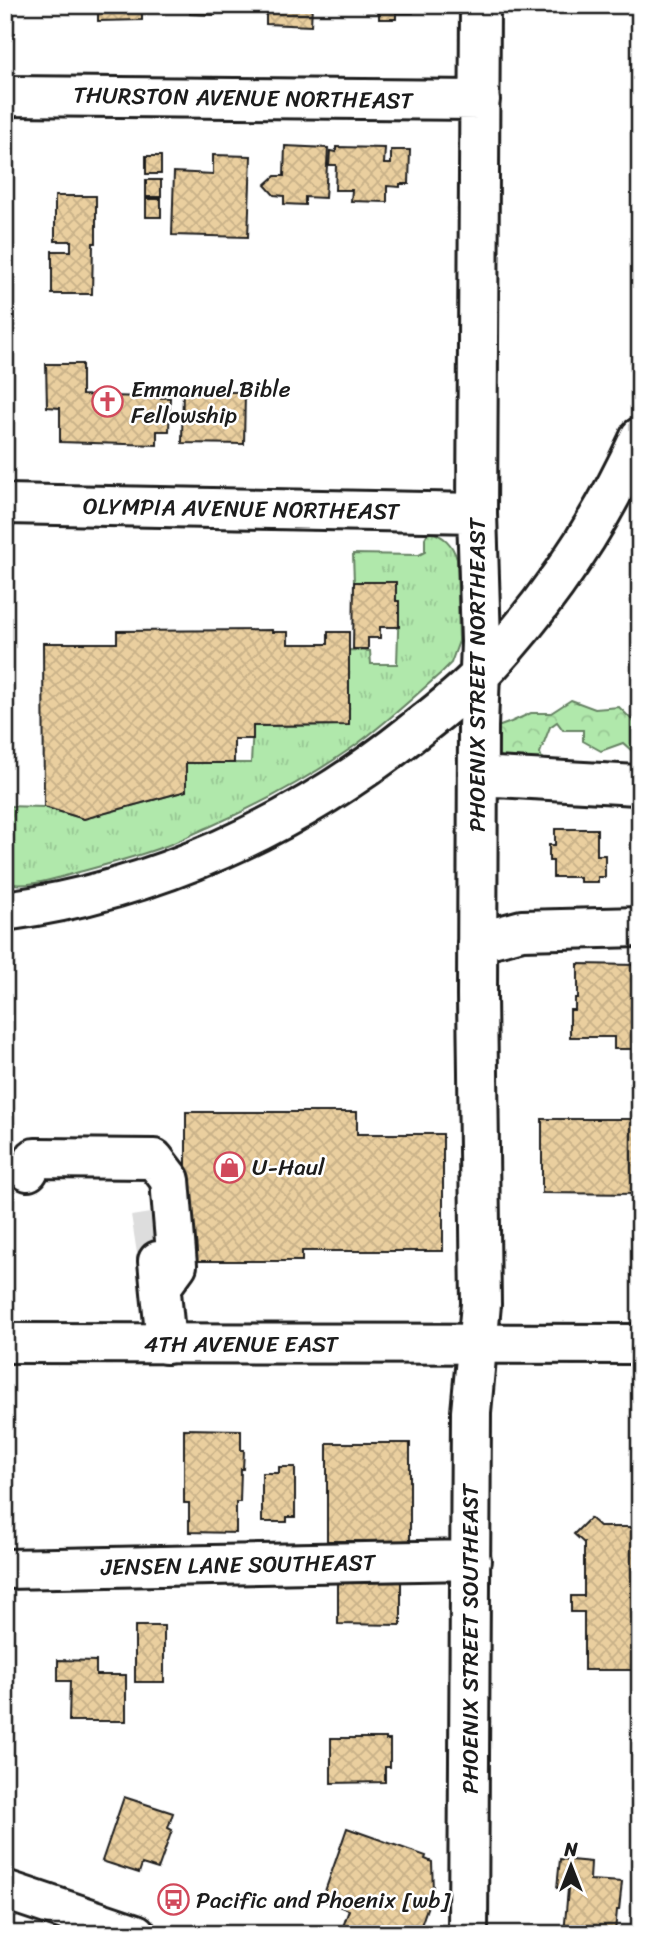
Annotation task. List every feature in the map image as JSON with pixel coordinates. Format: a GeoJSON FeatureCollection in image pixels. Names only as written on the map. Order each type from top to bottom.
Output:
{"type":"FeatureCollection","features":[{"type":"Feature","properties":{"kind":"street","name":"PHOENIX STREET NORTHEAST"},"geometry":{"type":"LineString","coordinates":[[477,1344],[481,1304],[477,942],[478,727],[481,674],[477,513],[480,5]]}},
{"type":"Feature","properties":{"kind":"street","name":"THURSTON AVENUE NORTHEAST"},"geometry":{"type":"LineString","coordinates":[[5,96],[480,100]]}},
{"type":"Feature","properties":{"kind":"street"},"geometry":{"type":"LineString","coordinates":[[5,911],[77,898],[196,861],[315,801],[396,746],[443,709],[481,674],[543,600],[611,495],[640,437]]}},
{"type":"Feature","properties":{"kind":"street","name":"OLYMPIA AVENUE NORTHEAST"},"geometry":{"type":"LineString","coordinates":[[5,504],[477,513]]}},
{"type":"Feature","properties":{"kind":"street"},"geometry":{"type":"LineString","coordinates":[[478,776],[637,785]]}},
{"type":"Feature","properties":{"kind":"street"},"geometry":{"type":"LineString","coordinates":[[477,942],[522,930],[640,927]]}},
{"type":"Feature","properties":{"kind":"street"},"geometry":{"type":"LineString","coordinates":[[16,1171],[36,1158],[154,1159],[170,1180],[177,1265],[159,1269],[166,1344]]}},
{"type":"Feature","properties":{"kind":"street"},"geometry":{"type":"LineString","coordinates":[[16,1171],[124,1171],[145,1186],[150,1213]]}},
{"type":"Feature","properties":{"kind":"street","name":"4TH AVENUE EAST"},"geometry":{"type":"LineString","coordinates":[[5,1343],[640,1344]]}},
{"type":"Feature","properties":{"kind":"street","name":"PHOENIX STREET SOUTHEAST"},"geometry":{"type":"LineString","coordinates":[[468,1934],[471,1412],[477,1344]]}},
{"type":"Feature","properties":{"kind":"street","name":"JENSEN LANE SOUTHEAST"},"geometry":{"type":"LineString","coordinates":[[5,1569],[471,1560]]}},
{"type":"Feature","properties":{"kind":"street"},"geometry":{"type":"LineString","coordinates":[[5,1890],[136,1934]]}},
{"type":"Feature","properties":{"kind":"green space"},"geometry":{"type":"Polygon","coordinates":[[[429,531],[447,541],[457,559],[459,641],[451,663],[387,720],[336,759],[300,781],[246,810],[172,844],[44,881],[22,884],[5,882],[5,806],[44,807],[84,819],[186,791],[186,763],[251,763],[253,726],[349,725],[349,650],[370,651],[371,664],[397,664],[399,601],[396,601],[396,583],[354,582],[353,554],[419,555],[425,552],[425,538],[429,531]]]}},
{"type":"Feature","properties":{"kind":"green space"},"geometry":{"type":"Polygon","coordinates":[[[571,700],[595,709],[619,707],[636,724],[640,723],[640,758],[623,743],[601,751],[583,741],[583,730],[563,730],[557,722],[550,727],[540,753],[547,773],[540,787],[468,738],[531,713],[551,713],[571,700]]]}},
{"type":"Feature","properties":{"kind":"building"},"geometry":{"type":"Polygon","coordinates":[[[59,5],[142,5],[142,20],[98,21],[98,10],[59,10],[59,5]]]}},
{"type":"Feature","properties":{"kind":"building"},"geometry":{"type":"Polygon","coordinates":[[[191,5],[215,5],[215,15],[190,14],[191,5]]]}},
{"type":"Feature","properties":{"kind":"building"},"geometry":{"type":"Polygon","coordinates":[[[266,5],[312,5],[311,26],[266,24],[266,5]]]}},
{"type":"Feature","properties":{"kind":"building"},"geometry":{"type":"Polygon","coordinates":[[[367,5],[413,5],[413,13],[396,13],[396,19],[379,19],[379,11],[367,11],[367,5]]]}},
{"type":"Feature","properties":{"kind":"building"},"geometry":{"type":"Polygon","coordinates":[[[285,146],[328,148],[325,198],[305,197],[305,205],[284,204],[284,196],[274,195],[265,185],[275,176],[284,176],[285,146]]]}},
{"type":"Feature","properties":{"kind":"building"},"geometry":{"type":"Polygon","coordinates":[[[336,147],[385,148],[384,164],[391,164],[391,150],[410,150],[409,184],[400,184],[400,187],[387,186],[387,202],[351,201],[352,190],[335,190],[336,165],[329,165],[330,151],[336,152],[336,147]]]}},
{"type":"Feature","properties":{"kind":"building"},"geometry":{"type":"Polygon","coordinates":[[[213,155],[251,156],[248,237],[172,235],[174,172],[213,174],[213,155]]]}},
{"type":"Feature","properties":{"kind":"building"},"geometry":{"type":"Polygon","coordinates":[[[146,156],[161,156],[161,174],[146,174],[146,156]]]}},
{"type":"Feature","properties":{"kind":"building"},"geometry":{"type":"Polygon","coordinates":[[[146,180],[161,180],[161,197],[146,197],[146,180]]]}},
{"type":"Feature","properties":{"kind":"building"},"geometry":{"type":"Polygon","coordinates":[[[55,196],[96,196],[92,294],[52,294],[52,251],[71,251],[71,241],[55,241],[55,196]]]}},
{"type":"Feature","properties":{"kind":"building"},"geometry":{"type":"Polygon","coordinates":[[[146,199],[161,199],[161,217],[146,217],[146,199]]]}},
{"type":"Feature","properties":{"kind":"building","name":"Emmanuel Bible Fellowship"},"geometry":{"type":"Polygon","coordinates":[[[46,364],[82,364],[82,395],[170,398],[169,431],[157,431],[157,445],[60,442],[60,408],[47,407],[46,364]]]}},
{"type":"Feature","properties":{"kind":"building"},"geometry":{"type":"Polygon","coordinates":[[[183,386],[210,386],[210,392],[245,392],[244,444],[182,443],[183,386]]]}},
{"type":"Feature","properties":{"kind":"building"},"geometry":{"type":"Polygon","coordinates":[[[354,582],[396,582],[399,627],[380,627],[380,638],[368,638],[368,649],[353,649],[354,582]]]}},
{"type":"Feature","properties":{"kind":"building"},"geometry":{"type":"Polygon","coordinates":[[[117,631],[288,632],[288,644],[328,644],[328,632],[349,632],[349,725],[253,726],[253,739],[234,739],[234,763],[186,763],[186,791],[84,819],[44,807],[43,643],[117,643],[117,631]]]}},
{"type":"Feature","properties":{"kind":"building"},"geometry":{"type":"Polygon","coordinates":[[[555,829],[597,829],[597,855],[605,855],[605,877],[598,877],[598,882],[580,882],[580,877],[553,877],[549,845],[555,845],[555,829]]]}},
{"type":"Feature","properties":{"kind":"building"},"geometry":{"type":"Polygon","coordinates":[[[578,964],[637,965],[640,1049],[614,1049],[614,1037],[570,1037],[570,1010],[575,1010],[575,998],[578,998],[578,964]]]}},
{"type":"Feature","properties":{"kind":"building"},"geometry":{"type":"Polygon","coordinates":[[[186,1112],[357,1112],[357,1134],[443,1134],[443,1251],[302,1251],[302,1261],[186,1261],[186,1112]]]}},
{"type":"Feature","properties":{"kind":"building"},"geometry":{"type":"Polygon","coordinates":[[[542,1119],[640,1119],[640,1194],[542,1193],[542,1119]]]}},
{"type":"Feature","properties":{"kind":"building"},"geometry":{"type":"Polygon","coordinates":[[[184,1429],[241,1430],[241,1450],[244,1450],[240,1502],[236,1502],[236,1533],[189,1532],[189,1503],[184,1503],[184,1429]]]}},
{"type":"Feature","properties":{"kind":"building"},"geometry":{"type":"Polygon","coordinates":[[[327,1443],[410,1443],[410,1541],[327,1541],[327,1443]]]}},
{"type":"Feature","properties":{"kind":"building"},"geometry":{"type":"Polygon","coordinates":[[[279,1467],[295,1467],[295,1517],[287,1517],[287,1522],[262,1522],[262,1473],[279,1473],[279,1467]]]}},
{"type":"Feature","properties":{"kind":"building"},"geometry":{"type":"Polygon","coordinates":[[[590,1518],[600,1527],[640,1527],[640,1670],[584,1670],[584,1612],[571,1612],[571,1596],[584,1596],[584,1543],[574,1534],[590,1518]]]}},
{"type":"Feature","properties":{"kind":"building"},"geometry":{"type":"Polygon","coordinates":[[[338,1577],[401,1578],[401,1625],[338,1624],[338,1577]]]}},
{"type":"Feature","properties":{"kind":"building"},"geometry":{"type":"Polygon","coordinates":[[[135,1626],[164,1626],[164,1682],[135,1682],[135,1626]]]}},
{"type":"Feature","properties":{"kind":"building"},"geometry":{"type":"Polygon","coordinates":[[[58,1660],[96,1661],[96,1675],[126,1675],[126,1721],[69,1721],[70,1681],[58,1681],[58,1660]]]}},
{"type":"Feature","properties":{"kind":"building"},"geometry":{"type":"Polygon","coordinates":[[[331,1738],[390,1740],[390,1767],[385,1767],[385,1782],[331,1783],[331,1738]]]}},
{"type":"Feature","properties":{"kind":"building"},"geometry":{"type":"Polygon","coordinates":[[[124,1797],[173,1813],[168,1828],[172,1830],[158,1869],[142,1864],[139,1873],[102,1861],[124,1797]]]}},
{"type":"Feature","properties":{"kind":"building"},"geometry":{"type":"Polygon","coordinates":[[[347,1828],[426,1856],[425,1859],[432,1862],[433,1891],[418,1934],[341,1932],[349,1910],[322,1900],[347,1828]]]}},
{"type":"Feature","properties":{"kind":"building"},"geometry":{"type":"Polygon","coordinates":[[[560,1859],[591,1862],[590,1880],[622,1882],[615,1932],[631,1934],[564,1934],[568,1889],[557,1888],[560,1859]]]}},
{"type":"Feature","properties":{"kind":"tunnel"},"geometry":{"type":"LineString","coordinates":[[150,1213],[156,1252]]}},
{"type":"Feature","properties":{"kind":"place","name":"Emmanuel Bible Fellowship"},"geometry":{"type":"Point","coordinates":[108,402]}},
{"type":"Feature","properties":{"kind":"place","name":"U-Haul"},"geometry":{"type":"Point","coordinates":[229,1167]}},
{"type":"Feature","properties":{"kind":"place","name":"Pacific and Phoenix [wb]"},"geometry":{"type":"Point","coordinates":[173,1900]}}]}
